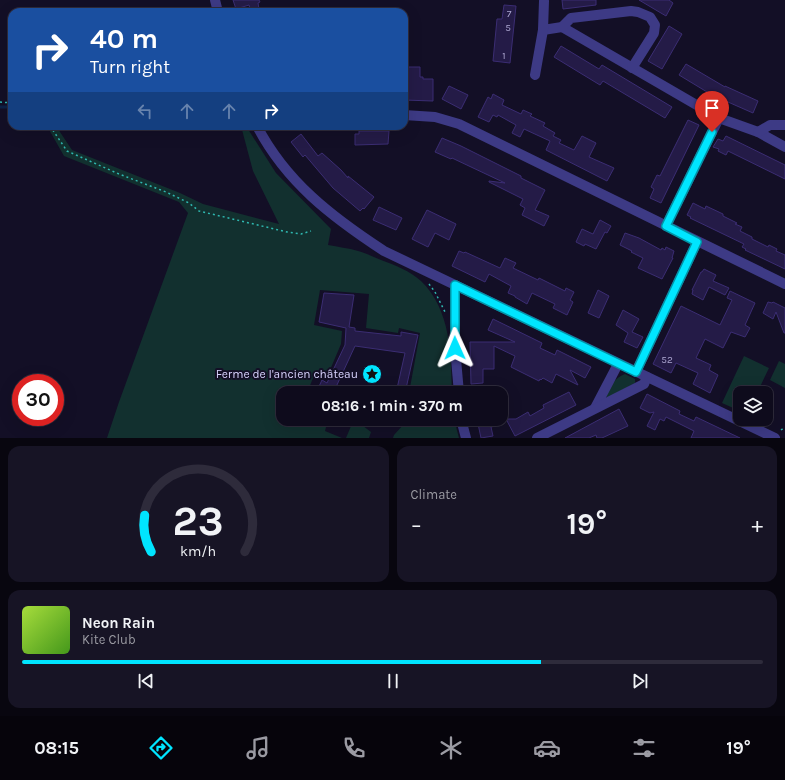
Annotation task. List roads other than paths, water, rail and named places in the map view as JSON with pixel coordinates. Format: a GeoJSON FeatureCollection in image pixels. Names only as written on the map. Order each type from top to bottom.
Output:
{"type":"FeatureCollection","features":[{"type":"Feature","properties":{"kind":"street"},"geometry":{"type":"LineString","coordinates":[[535,75],[543,30],[544,1]]}},
{"type":"Feature","properties":{"kind":"street"},"geometry":{"type":"LineString","coordinates":[[543,30],[562,27],[571,18],[608,13],[631,11],[650,17],[655,25],[654,33],[632,68]]}},
{"type":"Feature","properties":{"kind":"street"},"geometry":{"type":"LineString","coordinates":[[562,27],[719,118],[758,132],[782,144]]}},
{"type":"Feature","properties":{"kind":"street"},"geometry":{"type":"LineString","coordinates":[[408,115],[435,118],[459,124],[785,284]]}},
{"type":"Feature","properties":{"kind":"street"},"geometry":{"type":"LineString","coordinates":[[666,226],[719,118]]}},
{"type":"Feature","properties":{"kind":"street"},"geometry":{"type":"LineString","coordinates":[[758,132],[770,125],[785,125]]}},
{"type":"Feature","properties":{"kind":"street"},"geometry":{"type":"LineString","coordinates":[[259,130],[278,160],[289,174],[312,197],[335,218],[384,251],[775,438]]}},
{"type":"Feature","properties":{"kind":"street"},"geometry":{"type":"LineString","coordinates":[[636,372],[697,242]]}},
{"type":"Feature","properties":{"kind":"street"},"geometry":{"type":"LineString","coordinates":[[455,285],[455,348],[458,386]]}},
{"type":"Feature","properties":{"kind":"street"},"geometry":{"type":"LineString","coordinates":[[595,408],[618,364]]}},
{"type":"Feature","properties":{"kind":"street"},"geometry":{"type":"LineString","coordinates":[[538,438],[644,384],[647,377]]}},
{"type":"Feature","properties":{"kind":"street"},"geometry":{"type":"LineString","coordinates":[[463,426],[466,438]]}},
{"type":"Feature","properties":{"kind":"waterway"},"geometry":{"type":"LineString","coordinates":[[0,107],[8,107]]}},
{"type":"Feature","properties":{"kind":"place","name":"Ferme de l'ancien château"},"geometry":{"type":"Point","coordinates":[372,374]}}]}
